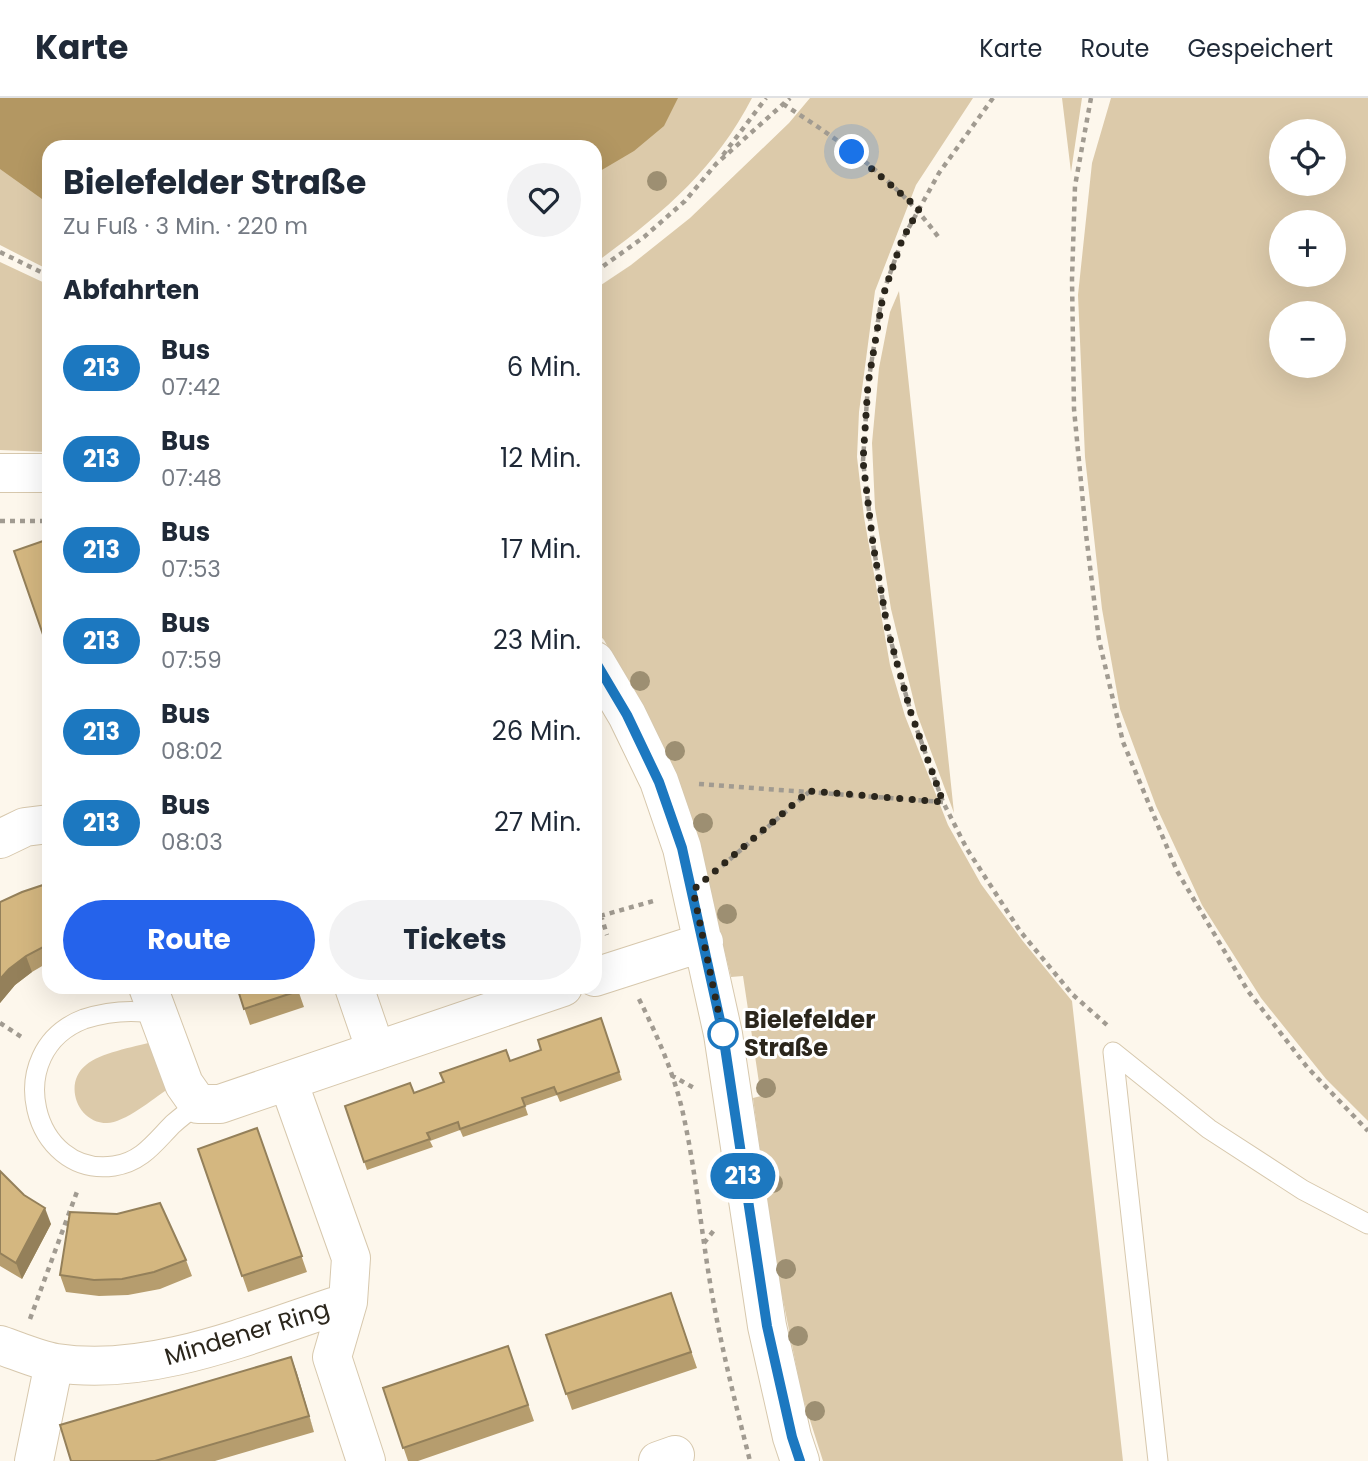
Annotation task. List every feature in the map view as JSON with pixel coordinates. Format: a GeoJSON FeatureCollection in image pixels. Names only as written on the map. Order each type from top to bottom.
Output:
{"type":"FeatureCollection","features":[{"type":"Feature","properties":{"kind":"street"},"geometry":{"type":"LineString","coordinates":[[0,473],[42,473]]}},
{"type":"Feature","properties":{"kind":"street"},"geometry":{"type":"LineString","coordinates":[[602,673],[627,715],[659,782],[682,848],[693,890],[723,1034],[767,1326],[800,1461]]}},
{"type":"Feature","properties":{"kind":"street"},"geometry":{"type":"LineString","coordinates":[[0,839],[25,827],[42,825]]}},
{"type":"Feature","properties":{"kind":"street"},"geometry":{"type":"LineString","coordinates":[[609,973],[704,942]]}},
{"type":"Feature","properties":{"kind":"street"},"geometry":{"type":"LineString","coordinates":[[356,994],[376,1051]]}},
{"type":"Feature","properties":{"kind":"street"},"geometry":{"type":"LineString","coordinates":[[153,1001],[184,1084],[198,1104],[220,1104],[543,994]]}},
{"type":"Feature","properties":{"kind":"street","name":"Mindener Ring"},"geometry":{"type":"LineString","coordinates":[[9,1348],[54,1363],[83,1366],[131,1365],[173,1358],[348,1302],[351,1258],[288,1081]]}},
{"type":"Feature","properties":{"kind":"street"},"geometry":{"type":"LineString","coordinates":[[348,1302],[332,1357],[366,1461]]}},
{"type":"Feature","properties":{"kind":"street"},"geometry":{"type":"LineString","coordinates":[[34,1461],[54,1363]]}},
{"type":"Feature","properties":{"kind":"lane"},"geometry":{"type":"LineString","coordinates":[[153,1001],[138,1010],[102,1013],[72,1023],[49,1040],[33,1065],[30,1094],[38,1126],[59,1151],[87,1166],[115,1166],[148,1153],[174,1123],[198,1104]]}},
{"type":"Feature","properties":{"kind":"lane"},"geometry":{"type":"LineString","coordinates":[[1158,1461],[1113,1052],[1209,1129],[1303,1190],[1368,1224]]}},
{"type":"Feature","properties":{"kind":"path"},"geometry":{"type":"LineString","coordinates":[[602,267],[644,237],[685,201],[766,98]]}},
{"type":"Feature","properties":{"kind":"path"},"geometry":{"type":"LineString","coordinates":[[716,164],[790,98]]}},
{"type":"Feature","properties":{"kind":"path"},"geometry":{"type":"LineString","coordinates":[[993,98],[939,173],[902,240],[883,296],[868,384],[863,461],[873,544],[888,631],[911,713],[943,802],[967,849],[1020,931],[1072,994]]}},
{"type":"Feature","properties":{"kind":"path"},"geometry":{"type":"LineString","coordinates":[[1091,98],[1075,186],[1072,279],[1074,409],[1099,640],[1124,742],[1177,871],[1248,991],[1307,1067],[1368,1131]]}},
{"type":"Feature","properties":{"kind":"path"},"geometry":{"type":"LineString","coordinates":[[783,104],[834,137],[919,209],[939,238]]}},
{"type":"Feature","properties":{"kind":"path"},"geometry":{"type":"LineString","coordinates":[[0,252],[42,273]]}},
{"type":"Feature","properties":{"kind":"path"},"geometry":{"type":"LineString","coordinates":[[0,521],[42,521]]}},
{"type":"Feature","properties":{"kind":"path"},"geometry":{"type":"LineString","coordinates":[[659,782],[943,802]]}},
{"type":"Feature","properties":{"kind":"path"},"geometry":{"type":"LineString","coordinates":[[602,915],[693,890],[809,791]]}},
{"type":"Feature","properties":{"kind":"path"},"geometry":{"type":"LineString","coordinates":[[602,924],[609,973],[655,1031],[681,1106],[728,1374],[750,1461]]}},
{"type":"Feature","properties":{"kind":"path"},"geometry":{"type":"LineString","coordinates":[[9,1348],[87,1166]]}},
{"type":"Feature","properties":{"kind":"shaded area"},"geometry":{"type":"Polygon","coordinates":[[[0,98],[752,98],[721,148],[684,190],[642,228],[602,258],[602,140],[42,140],[42,266],[0,245],[0,98]]]}},
{"type":"Feature","properties":{"kind":"shaded area"},"geometry":{"type":"Polygon","coordinates":[[[0,98],[678,98],[664,126],[634,151],[602,170],[602,140],[42,140],[42,199],[0,169],[0,98]]]}},
{"type":"Feature","properties":{"kind":"shaded area"},"geometry":{"type":"Polygon","coordinates":[[[810,98],[973,98],[916,185],[875,291],[859,412],[857,457],[864,517],[890,665],[905,716],[948,825],[981,884],[1072,1001],[1123,1461],[823,1461],[802,1395],[775,1260],[753,1098],[761,1096],[743,976],[731,977],[690,811],[658,736],[602,638],[602,284],[690,218],[789,123],[810,98]]]}},
{"type":"Feature","properties":{"kind":"shaded area"},"geometry":{"type":"Polygon","coordinates":[[[1062,98],[1082,98],[1071,172],[1062,98]]]}},
{"type":"Feature","properties":{"kind":"shaded area"},"geometry":{"type":"Polygon","coordinates":[[[1111,98],[1368,98],[1368,1121],[1326,1079],[1261,998],[1202,905],[1156,806],[1120,709],[1102,609],[1085,457],[1078,295],[1092,163],[1111,98]]]}},
{"type":"Feature","properties":{"kind":"shaded area"},"geometry":{"type":"Polygon","coordinates":[[[0,262],[42,282],[42,452],[0,450],[0,262]]]}},
{"type":"Feature","properties":{"kind":"shaded area"},"geometry":{"type":"Polygon","coordinates":[[[899,291],[954,813],[917,714],[891,609],[875,508],[872,443],[879,368],[890,312],[899,291]]]}},
{"type":"Feature","properties":{"kind":"shaded area"},"geometry":{"type":"Polygon","coordinates":[[[152,1042],[168,1089],[138,1110],[114,1122],[97,1121],[88,1116],[77,1101],[75,1082],[79,1073],[86,1065],[100,1057],[152,1042]]]}},
{"type":"Feature","properties":{"kind":"building"},"geometry":{"type":"Polygon","coordinates":[[[42,541],[42,632],[14,551],[42,541]]]}},
{"type":"Feature","properties":{"kind":"building"},"geometry":{"type":"Polygon","coordinates":[[[42,885],[42,948],[26,956],[0,979],[0,902],[42,885]]]}},
{"type":"Feature","properties":{"kind":"building"},"geometry":{"type":"Polygon","coordinates":[[[239,994],[289,994],[244,1009],[239,994]]]}},
{"type":"Feature","properties":{"kind":"building"},"geometry":{"type":"Polygon","coordinates":[[[601,1018],[619,1072],[557,1094],[554,1087],[522,1098],[525,1106],[460,1129],[458,1122],[427,1133],[430,1139],[364,1162],[345,1106],[410,1083],[414,1093],[444,1082],[440,1073],[506,1050],[510,1061],[541,1050],[538,1040],[601,1018]]]}},
{"type":"Feature","properties":{"kind":"building"},"geometry":{"type":"Polygon","coordinates":[[[257,1128],[302,1256],[242,1276],[198,1149],[257,1128]]]}},
{"type":"Feature","properties":{"kind":"building"},"geometry":{"type":"Polygon","coordinates":[[[0,1171],[24,1195],[45,1208],[16,1263],[0,1253],[0,1171]]]}},
{"type":"Feature","properties":{"kind":"building"},"geometry":{"type":"Polygon","coordinates":[[[160,1203],[186,1260],[154,1272],[122,1279],[94,1280],[60,1275],[70,1212],[117,1214],[160,1203]]]}},
{"type":"Feature","properties":{"kind":"building"},"geometry":{"type":"Polygon","coordinates":[[[671,1293],[691,1352],[566,1394],[546,1335],[671,1293]]]}},
{"type":"Feature","properties":{"kind":"building"},"geometry":{"type":"Polygon","coordinates":[[[508,1346],[528,1405],[403,1448],[383,1388],[508,1346]]]}},
{"type":"Feature","properties":{"kind":"building"},"geometry":{"type":"Polygon","coordinates":[[[291,1357],[309,1416],[155,1461],[71,1461],[60,1425],[291,1357]]]}},
{"type":"Feature","properties":{"kind":"bus line","name":"213"},"geometry":{"type":"LineString","coordinates":[[602,673],[627,715],[659,782],[682,848],[693,890],[723,1034],[767,1326],[800,1461]]}},
{"type":"Feature","properties":{"kind":"place","name":"Bielefelder Straße"},"geometry":{"type":"Point","coordinates":[723,1034]}},
{"type":"Feature","properties":{"kind":"route"},"geometry":{"type":"LineString","coordinates":[[723,1034],[693,890],[809,791],[943,802],[911,713],[888,631],[873,544],[863,461],[868,384],[883,296],[902,240],[919,209],[852,152]]}}]}
